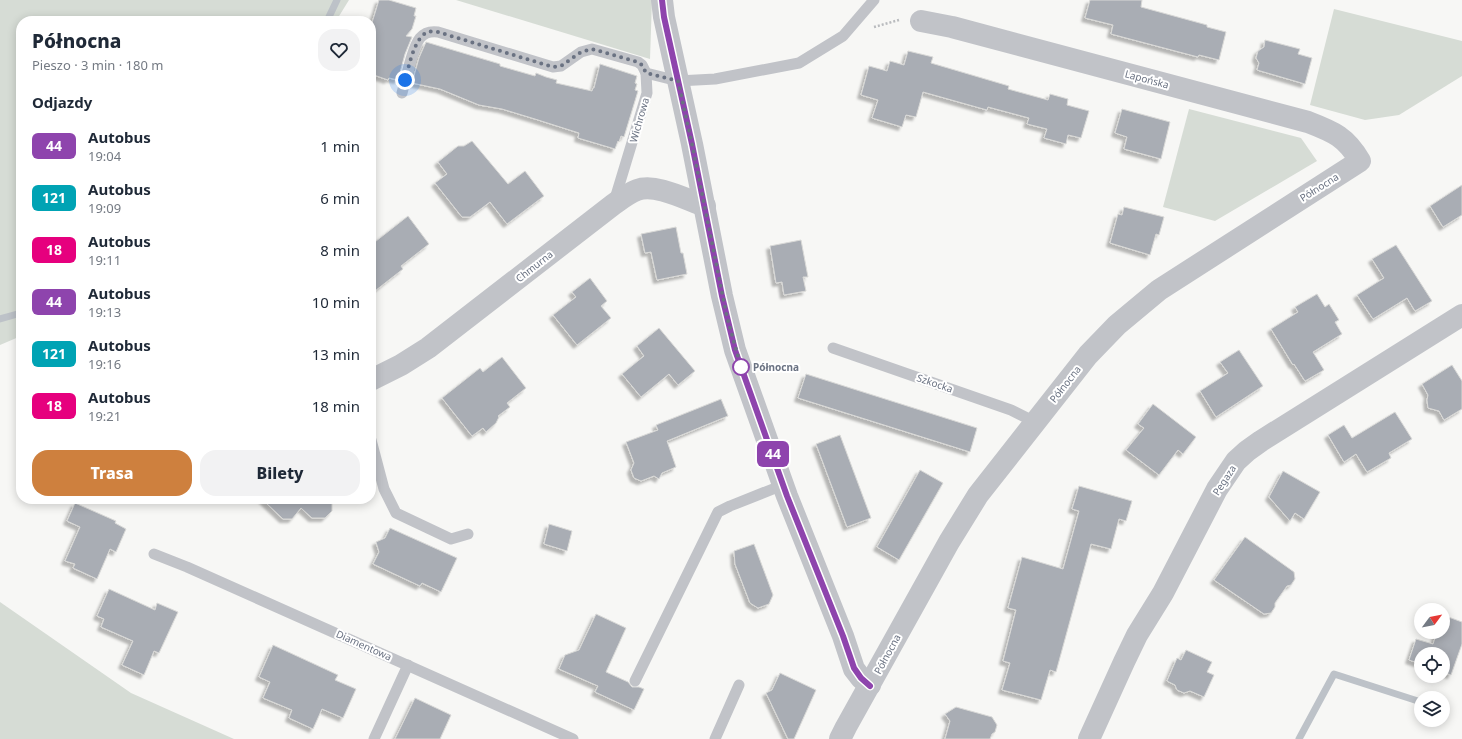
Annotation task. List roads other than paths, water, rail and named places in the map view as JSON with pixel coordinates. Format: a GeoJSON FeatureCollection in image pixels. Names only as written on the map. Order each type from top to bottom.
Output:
{"type":"FeatureCollection","features":[{"type":"Feature","properties":{"kind":"street"},"geometry":{"type":"LineString","coordinates":[[662,0],[664,17],[705,206],[722,296],[735,350],[783,484],[843,636],[854,668],[861,678],[870,686]]}},
{"type":"Feature","properties":{"kind":"street","name":"Lapońska"},"geometry":{"type":"LineString","coordinates":[[921,21],[952,27],[1308,122],[1328,130],[1346,141],[1360,161]]}},
{"type":"Feature","properties":{"kind":"street","name":"Północna"},"geometry":{"type":"LineString","coordinates":[[840,739],[949,542],[978,495],[1088,355],[1117,325],[1159,290],[1360,161]]}},
{"type":"Feature","properties":{"kind":"street","name":"Chmurna"},"geometry":{"type":"LineString","coordinates":[[376,378],[401,365],[428,348],[614,204],[637,189],[650,188],[663,190],[705,206]]}},
{"type":"Feature","properties":{"kind":"street","name":"Pegaza"},"geometry":{"type":"LineString","coordinates":[[1089,739],[1138,635],[1163,593],[1217,489],[1236,461],[1261,441],[1462,315]]}},
{"type":"Feature","properties":{"kind":"lane"},"geometry":{"type":"LineString","coordinates":[[402,92],[418,42],[424,34],[432,31],[553,67],[561,66],[581,52],[592,49],[638,62],[642,65],[646,73],[678,81],[716,79],[799,63],[843,36],[874,0]]}},
{"type":"Feature","properties":{"kind":"lane","name":"Wichrowa"},"geometry":{"type":"LineString","coordinates":[[614,204],[647,94],[646,73]]}},
{"type":"Feature","properties":{"kind":"lane","name":"Szkocka"},"geometry":{"type":"LineString","coordinates":[[832,348],[1011,410],[1035,422]]}},
{"type":"Feature","properties":{"kind":"lane"},"geometry":{"type":"LineString","coordinates":[[376,459],[384,489],[396,513],[452,539],[468,534]]}},
{"type":"Feature","properties":{"kind":"lane"},"geometry":{"type":"LineString","coordinates":[[635,681],[718,512],[783,484]]}},
{"type":"Feature","properties":{"kind":"lane","name":"Diamentowa"},"geometry":{"type":"LineString","coordinates":[[154,554],[194,570],[572,739]]}},
{"type":"Feature","properties":{"kind":"lane"},"geometry":{"type":"LineString","coordinates":[[374,739],[408,665]]}},
{"type":"Feature","properties":{"kind":"lane"},"geometry":{"type":"LineString","coordinates":[[715,739],[739,685]]}},
{"type":"Feature","properties":{"kind":"waterway"},"geometry":{"type":"LineString","coordinates":[[329,16],[337,0]]}},
{"type":"Feature","properties":{"kind":"waterway"},"geometry":{"type":"LineString","coordinates":[[0,319],[16,314]]}},
{"type":"Feature","properties":{"kind":"waterway"},"geometry":{"type":"LineString","coordinates":[[1299,739],[1334,674],[1414,700]]}},
{"type":"Feature","properties":{"kind":"place","name":"Północna"},"geometry":{"type":"Point","coordinates":[741,367]}}]}
